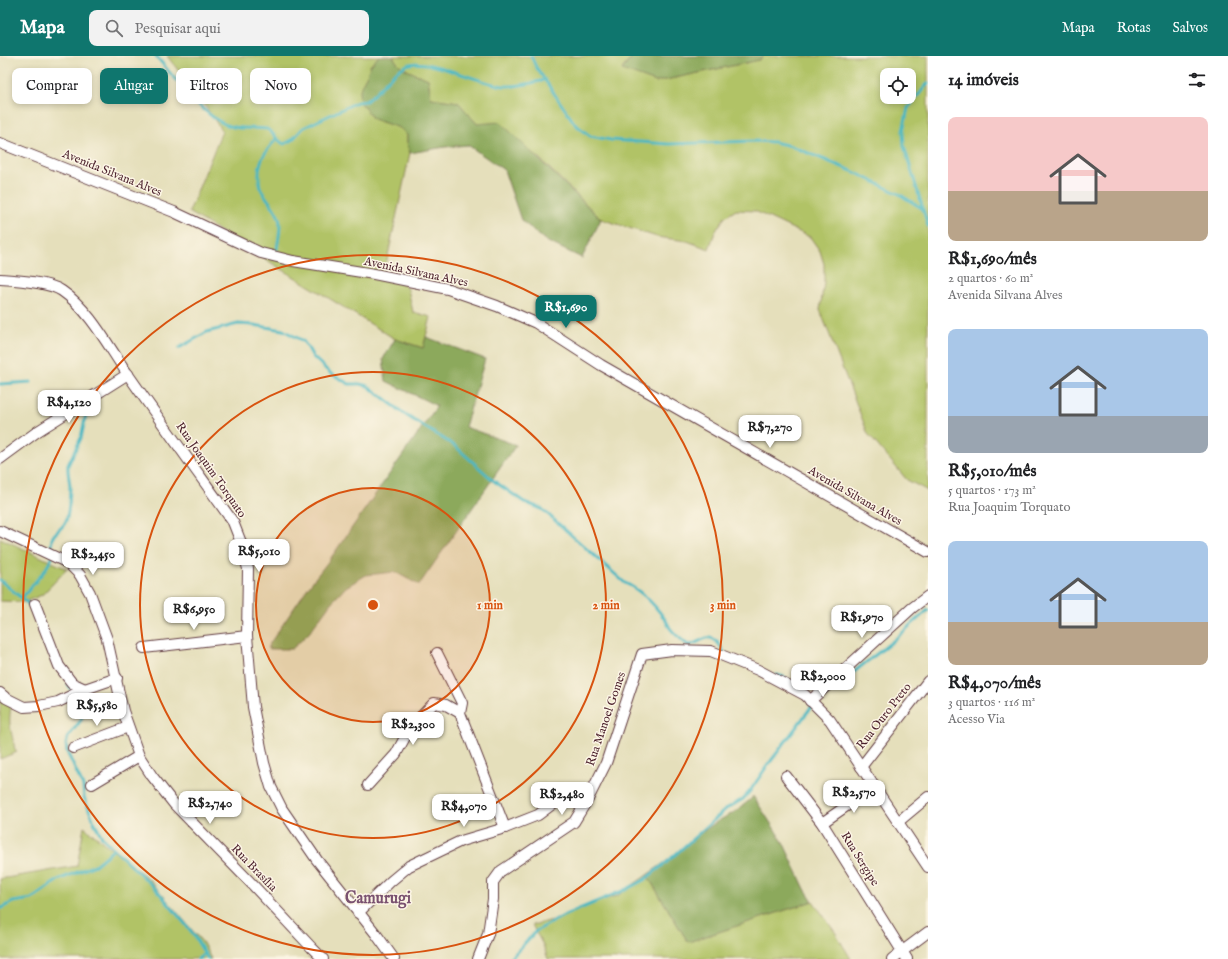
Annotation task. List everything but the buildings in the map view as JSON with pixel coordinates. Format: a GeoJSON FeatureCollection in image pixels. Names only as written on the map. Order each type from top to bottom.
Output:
{"type":"FeatureCollection","features":[{"type":"Feature","properties":{"kind":"street","name":"Avenida Silvana Alves"},"geometry":{"type":"LineString","coordinates":[[0,143],[174,212],[261,253],[293,262],[374,274],[448,289],[497,306],[536,323],[601,365],[928,552]]}},
{"type":"Feature","properties":{"kind":"street","name":"Rua Joaquim Torquato"},"geometry":{"type":"LineString","coordinates":[[0,279],[38,283],[61,290],[75,302],[96,324],[128,374],[232,522],[242,544],[248,569],[247,636],[253,707],[264,763],[271,787],[282,809],[317,860],[394,959]]}},
{"type":"Feature","properties":{"kind":"street"},"geometry":{"type":"LineString","coordinates":[[0,460],[38,431],[128,374]]}},
{"type":"Feature","properties":{"kind":"street","name":"Rua Brasília"},"geometry":{"type":"LineString","coordinates":[[0,531],[68,563],[80,575],[90,593],[107,639],[117,678],[123,711],[139,756],[152,776],[174,804],[323,959]]}},
{"type":"Feature","properties":{"kind":"street"},"geometry":{"type":"LineString","coordinates":[[928,596],[912,608],[810,701],[830,720],[928,866]]}},
{"type":"Feature","properties":{"kind":"street"},"geometry":{"type":"LineString","coordinates":[[35,604],[59,666],[72,683],[85,689]]}},
{"type":"Feature","properties":{"kind":"street"},"geometry":{"type":"LineString","coordinates":[[144,648],[247,636]]}},
{"type":"Feature","properties":{"kind":"street","name":"Rua Manoel Gomes"},"geometry":{"type":"LineString","coordinates":[[478,959],[488,934],[493,899],[493,882],[502,871],[574,822],[588,799],[606,763],[642,654],[672,650],[711,651],[758,670],[805,695],[810,701]]}},
{"type":"Feature","properties":{"kind":"street"},"geometry":{"type":"LineString","coordinates":[[437,653],[462,703],[460,714],[505,828]]}},
{"type":"Feature","properties":{"kind":"street"},"geometry":{"type":"LineString","coordinates":[[0,693],[6,698],[24,707],[39,706],[58,702],[85,689],[117,678]]}},
{"type":"Feature","properties":{"kind":"street","name":"Rua Ouro Preto"},"geometry":{"type":"LineString","coordinates":[[861,767],[928,681]]}},
{"type":"Feature","properties":{"kind":"street"},"geometry":{"type":"LineString","coordinates":[[368,786],[396,754],[410,728],[434,703],[446,705],[460,714]]}},
{"type":"Feature","properties":{"kind":"street"},"geometry":{"type":"LineString","coordinates":[[72,748],[128,727]]}},
{"type":"Feature","properties":{"kind":"street"},"geometry":{"type":"LineString","coordinates":[[92,784],[139,756]]}},
{"type":"Feature","properties":{"kind":"street","name":"Rua Sergipe"},"geometry":{"type":"LineString","coordinates":[[786,776],[822,823],[905,955]]}},
{"type":"Feature","properties":{"kind":"street"},"geometry":{"type":"LineString","coordinates":[[822,823],[874,787]]}},
{"type":"Feature","properties":{"kind":"street"},"geometry":{"type":"LineString","coordinates":[[358,913],[409,866],[460,841],[505,828],[538,815],[566,794],[588,799]]}},
{"type":"Feature","properties":{"kind":"street"},"geometry":{"type":"LineString","coordinates":[[898,822],[928,797]]}},
{"type":"Feature","properties":{"kind":"street"},"geometry":{"type":"LineString","coordinates":[[892,959],[905,955],[928,932]]}},
{"type":"Feature","properties":{"kind":"green space"},"geometry":{"type":"Polygon","coordinates":[[[167,56],[379,56],[370,66],[362,84],[361,103],[373,119],[400,128],[407,135],[410,153],[384,274],[404,285],[408,289],[413,312],[431,317],[423,348],[395,339],[189,212],[222,131],[204,104],[242,104],[242,68],[176,68],[167,56]]]}},
{"type":"Feature","properties":{"kind":"green space"},"geometry":{"type":"Polygon","coordinates":[[[379,56],[393,56],[403,68],[428,79],[431,98],[458,102],[477,124],[500,122],[601,219],[582,258],[546,241],[521,220],[504,170],[468,145],[410,153],[407,135],[400,128],[373,119],[361,103],[359,93],[370,66],[379,56]]]}},
{"type":"Feature","properties":{"kind":"green space"},"geometry":{"type":"Polygon","coordinates":[[[393,56],[633,56],[622,69],[656,82],[759,60],[764,56],[928,56],[928,491],[907,480],[868,434],[820,310],[824,282],[824,264],[820,251],[810,237],[755,211],[736,210],[725,217],[715,232],[709,249],[687,241],[657,237],[601,219],[538,157],[477,124],[458,102],[431,98],[428,79],[399,65],[393,56]]]}},
{"type":"Feature","properties":{"kind":"green space"},"geometry":{"type":"Polygon","coordinates":[[[633,56],[764,56],[759,60],[656,82],[622,70],[633,56]]]}},
{"type":"Feature","properties":{"kind":"green space"},"geometry":{"type":"Polygon","coordinates":[[[426,337],[485,359],[465,427],[516,445],[419,585],[395,572],[366,575],[346,587],[330,604],[309,633],[292,649],[269,649],[268,646],[309,586],[330,559],[437,406],[386,381],[383,359],[395,339],[423,348],[426,337]]]}},
{"type":"Feature","properties":{"kind":"green space"},"geometry":{"type":"Polygon","coordinates":[[[0,538],[67,569],[42,595],[24,602],[0,601],[0,538]]]}},
{"type":"Feature","properties":{"kind":"green space"},"geometry":{"type":"Polygon","coordinates":[[[0,686],[6,691],[11,699],[10,725],[15,750],[17,752],[0,759],[0,686]]]}},
{"type":"Feature","properties":{"kind":"green space"},"geometry":{"type":"Polygon","coordinates":[[[753,796],[783,842],[805,889],[813,901],[688,942],[647,875],[675,855],[692,839],[718,821],[736,811],[753,796]]]}},
{"type":"Feature","properties":{"kind":"green space"},"geometry":{"type":"Polygon","coordinates":[[[84,827],[150,880],[203,943],[211,959],[0,959],[0,879],[77,866],[84,827]]]}},
{"type":"Feature","properties":{"kind":"green space"},"geometry":{"type":"Polygon","coordinates":[[[647,875],[688,942],[813,901],[835,932],[851,959],[548,959],[543,945],[532,925],[553,920],[599,901],[617,896],[647,875]]]}},
{"type":"Feature","properties":{"kind":"waterway"},"geometry":{"type":"LineString","coordinates":[[156,56],[190,96],[210,115],[220,122],[234,127],[267,129],[284,144],[292,140],[303,128],[357,102],[366,101],[401,68],[415,63],[440,67],[483,81],[505,86],[520,85],[544,80]]}},
{"type":"Feature","properties":{"kind":"waterway"},"geometry":{"type":"LineString","coordinates":[[531,56],[536,67],[575,124],[590,136],[611,140],[669,144],[754,141],[774,142],[791,146],[852,171],[899,194],[923,209]]}},
{"type":"Feature","properties":{"kind":"waterway"},"geometry":{"type":"LineString","coordinates":[[928,83],[908,108],[903,131],[904,146],[928,226]]}},
{"type":"Feature","properties":{"kind":"waterway"},"geometry":{"type":"LineString","coordinates":[[276,139],[261,161],[259,183],[260,188],[279,218],[280,230],[277,249]]}},
{"type":"Feature","properties":{"kind":"waterway"},"geometry":{"type":"LineString","coordinates":[[179,348],[207,332],[238,324],[283,330],[303,341],[313,357],[330,373],[349,384],[368,386],[407,416],[455,446],[494,481],[524,502],[542,509],[625,583],[636,589],[646,598],[666,620],[672,631],[688,645],[706,638],[710,638],[717,642],[724,652]]}},
{"type":"Feature","properties":{"kind":"waterway"},"geometry":{"type":"LineString","coordinates":[[0,384],[31,382]]}},
{"type":"Feature","properties":{"kind":"waterway"},"geometry":{"type":"LineString","coordinates":[[52,552],[52,539],[56,532],[65,523],[68,514],[70,487],[68,465],[81,438],[86,414],[93,403]]}},
{"type":"Feature","properties":{"kind":"waterway"},"geometry":{"type":"LineString","coordinates":[[22,598],[45,570],[52,558]]}},
{"type":"Feature","properties":{"kind":"waterway"},"geometry":{"type":"LineString","coordinates":[[0,580],[32,607]]}},
{"type":"Feature","properties":{"kind":"waterway"},"geometry":{"type":"LineString","coordinates":[[821,698],[893,641],[928,610]]}},
{"type":"Feature","properties":{"kind":"waterway"},"geometry":{"type":"LineString","coordinates":[[777,675],[784,677],[791,682]]}},
{"type":"Feature","properties":{"kind":"waterway"},"geometry":{"type":"LineString","coordinates":[[68,684],[83,713],[81,720],[68,737],[66,744],[67,752],[83,786],[84,797],[94,822],[102,837],[156,889],[191,931],[208,959]]}},
{"type":"Feature","properties":{"kind":"waterway"},"geometry":{"type":"LineString","coordinates":[[510,959],[536,931],[565,915],[627,889],[644,880],[667,862],[726,809],[743,799],[812,706]]}},
{"type":"Feature","properties":{"kind":"waterway"},"geometry":{"type":"LineString","coordinates":[[0,909],[13,902],[32,899],[58,880],[95,865],[114,849]]}},
{"type":"Feature","properties":{"kind":"waterway"},"geometry":{"type":"LineString","coordinates":[[198,959],[204,954]]}},
{"type":"Feature","properties":{"kind":"district","name":"Camurugi"},"geometry":{"type":"Point","coordinates":[378,899]}}]}
